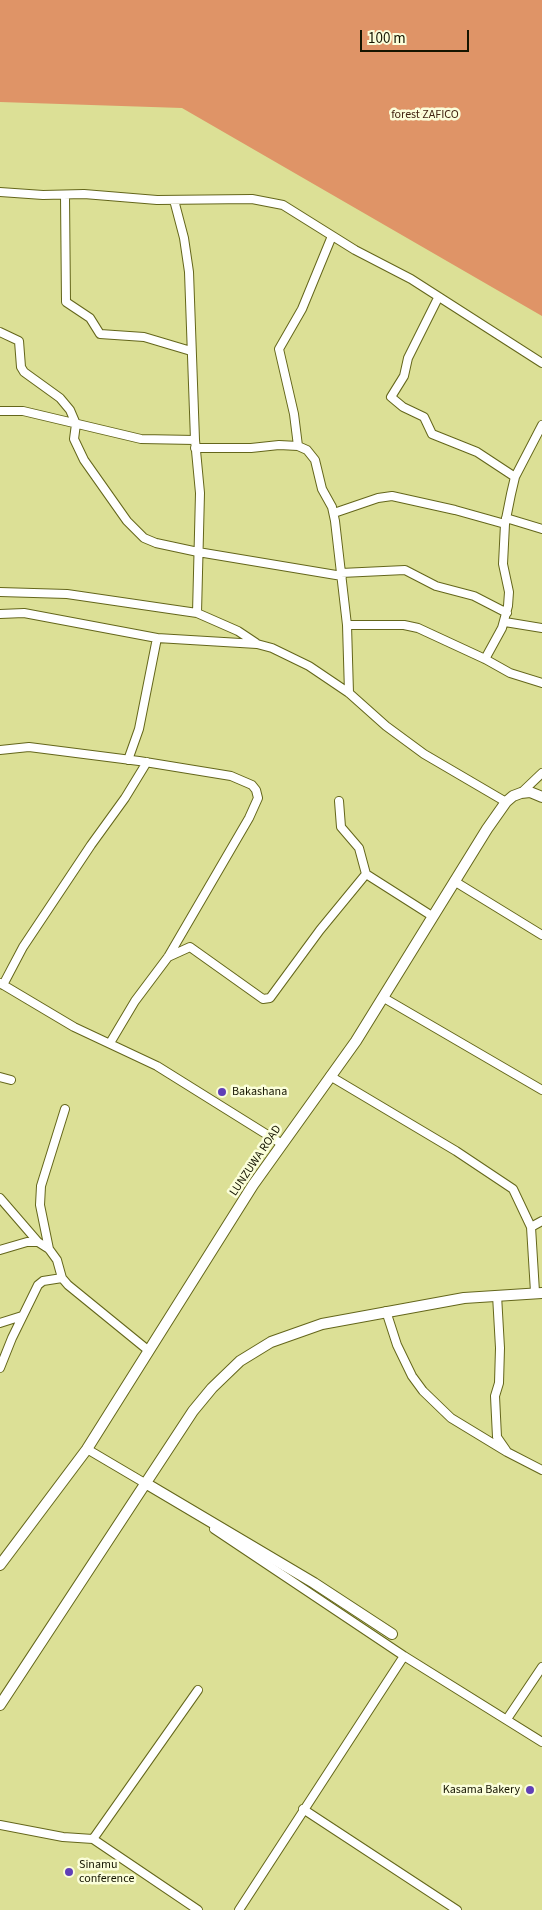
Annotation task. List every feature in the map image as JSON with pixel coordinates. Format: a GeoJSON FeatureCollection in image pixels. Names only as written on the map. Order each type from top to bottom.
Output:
{"type":"FeatureCollection","features":[{"type":"Feature","properties":{"kind":"street"},"geometry":{"type":"LineString","coordinates":[[0,192],[65,196],[84,194],[146,200],[234,199],[270,202],[296,211],[332,236],[410,280],[542,363]]}},
{"type":"Feature","properties":{"kind":"street"},"geometry":{"type":"LineString","coordinates":[[65,196],[66,302],[90,318],[100,334],[144,337],[191,351]]}},
{"type":"Feature","properties":{"kind":"street"},"geometry":{"type":"LineString","coordinates":[[174,200],[184,238],[189,272],[195,444],[200,493],[197,612]]}},
{"type":"Feature","properties":{"kind":"street"},"geometry":{"type":"LineString","coordinates":[[298,446],[294,414],[279,349],[313,284],[332,236]]}},
{"type":"Feature","properties":{"kind":"street"},"geometry":{"type":"LineString","coordinates":[[438,298],[408,358],[404,376],[391,397],[398,404],[424,417],[432,434],[477,452],[515,477]]}},
{"type":"Feature","properties":{"kind":"street"},"geometry":{"type":"LineString","coordinates":[[0,332],[19,341],[21,368],[60,398],[70,410],[76,424],[73,435],[84,460],[137,532],[156,543],[198,552],[341,575],[405,570],[436,586],[474,596],[506,618],[542,628]]}},
{"type":"Feature","properties":{"kind":"street"},"geometry":{"type":"LineString","coordinates":[[0,411],[23,411],[141,439],[250,448],[279,444],[298,446],[306,450],[315,460],[322,489],[334,513],[346,624],[349,693]]}},
{"type":"Feature","properties":{"kind":"street"},"geometry":{"type":"LineString","coordinates":[[486,659],[506,618],[509,592],[503,564],[506,521],[515,477],[542,426]]}},
{"type":"Feature","properties":{"kind":"street"},"geometry":{"type":"LineString","coordinates":[[334,513],[378,498],[392,496],[542,529]]}},
{"type":"Feature","properties":{"kind":"street"},"geometry":{"type":"LineString","coordinates":[[0,592],[67,594],[197,612],[238,631],[258,644]]}},
{"type":"Feature","properties":{"kind":"street"},"geometry":{"type":"LineString","coordinates":[[0,614],[24,613],[157,638],[258,644],[286,653],[349,693],[386,726],[424,754],[506,802]]}},
{"type":"Feature","properties":{"kind":"street"},"geometry":{"type":"LineString","coordinates":[[346,624],[404,625],[418,628],[486,659],[510,674],[542,683]]}},
{"type":"Feature","properties":{"kind":"street"},"geometry":{"type":"LineString","coordinates":[[128,760],[139,729],[157,638]]}},
{"type":"Feature","properties":{"kind":"street"},"geometry":{"type":"LineString","coordinates":[[0,750],[29,747],[147,762],[241,779],[252,785],[258,798],[249,818],[168,957],[135,1001],[110,1043]]}},
{"type":"Feature","properties":{"kind":"street"},"geometry":{"type":"LineString","coordinates":[[147,762],[126,798],[91,845],[23,947],[2,984],[74,1027],[157,1066],[282,1144]]}},
{"type":"Feature","properties":{"kind":"street"},"geometry":{"type":"LineString","coordinates":[[521,792],[542,773]]}},
{"type":"Feature","properties":{"kind":"street"},"geometry":{"type":"LineString","coordinates":[[521,792],[530,792],[542,798]]}},
{"type":"Feature","properties":{"kind":"street","name":"LUNZUWA ROAD"},"geometry":{"type":"LineString","coordinates":[[0,1565],[87,1450],[282,1144],[384,998],[432,916],[506,802],[521,792]]}},
{"type":"Feature","properties":{"kind":"street"},"geometry":{"type":"LineString","coordinates":[[339,801],[341,826],[359,848],[366,874],[432,916]]}},
{"type":"Feature","properties":{"kind":"street"},"geometry":{"type":"LineString","coordinates":[[168,957],[190,947],[263,999],[270,998],[320,930],[366,874]]}},
{"type":"Feature","properties":{"kind":"street"},"geometry":{"type":"LineString","coordinates":[[454,881],[542,935]]}},
{"type":"Feature","properties":{"kind":"street"},"geometry":{"type":"LineString","coordinates":[[384,998],[542,1090]]}},
{"type":"Feature","properties":{"kind":"street"},"geometry":{"type":"LineString","coordinates":[[0,1705],[118,1523],[147,1484],[194,1411],[212,1388],[240,1361],[271,1342],[322,1324],[386,1311],[497,1295],[538,1293],[531,1227],[513,1189],[456,1151],[330,1076]]}},
{"type":"Feature","properties":{"kind":"street"},"geometry":{"type":"LineString","coordinates":[[0,1077],[11,1080]]}},
{"type":"Feature","properties":{"kind":"street"},"geometry":{"type":"LineString","coordinates":[[65,1109],[41,1186],[40,1205],[50,1249],[57,1260],[62,1278],[149,1351]]}},
{"type":"Feature","properties":{"kind":"street"},"geometry":{"type":"LineString","coordinates":[[0,1198],[38,1242],[50,1249]]}},
{"type":"Feature","properties":{"kind":"street"},"geometry":{"type":"LineString","coordinates":[[531,1227],[542,1221]]}},
{"type":"Feature","properties":{"kind":"street"},"geometry":{"type":"LineString","coordinates":[[0,1250],[28,1242],[38,1242]]}},
{"type":"Feature","properties":{"kind":"street"},"geometry":{"type":"LineString","coordinates":[[0,1368],[22,1316],[38,1285],[43,1281],[62,1278]]}},
{"type":"Feature","properties":{"kind":"street"},"geometry":{"type":"LineString","coordinates":[[497,1295],[500,1348],[495,1396],[497,1437],[507,1452]]}},
{"type":"Feature","properties":{"kind":"street"},"geometry":{"type":"LineString","coordinates":[[386,1311],[397,1345],[412,1376],[423,1391],[451,1418],[507,1452],[542,1470]]}},
{"type":"Feature","properties":{"kind":"street"},"geometry":{"type":"LineString","coordinates":[[0,1323],[22,1316]]}},
{"type":"Feature","properties":{"kind":"street"},"geometry":{"type":"LineString","coordinates":[[87,1450],[314,1583],[392,1634]]}},
{"type":"Feature","properties":{"kind":"street"},"geometry":{"type":"LineString","coordinates":[[147,1484],[404,1656],[542,1742]]}},
{"type":"Feature","properties":{"kind":"street"},"geometry":{"type":"LineString","coordinates":[[239,1910],[404,1656]]}},
{"type":"Feature","properties":{"kind":"street"},"geometry":{"type":"LineString","coordinates":[[507,1719],[542,1667]]}},
{"type":"Feature","properties":{"kind":"street"},"geometry":{"type":"LineString","coordinates":[[93,1839],[198,1690]]}},
{"type":"Feature","properties":{"kind":"street"},"geometry":{"type":"LineString","coordinates":[[303,1809],[456,1910]]}},
{"type":"Feature","properties":{"kind":"street"},"geometry":{"type":"LineString","coordinates":[[0,1825],[93,1839],[198,1910]]}},
{"type":"Feature","properties":{"kind":"green space","name":"forest ZAFICO"},"geometry":{"type":"Polygon","coordinates":[[[0,0],[542,0],[542,316],[182,108],[0,102],[0,0]]]}},
{"type":"Feature","properties":{"kind":"place","name":"Bakashana"},"geometry":{"type":"Point","coordinates":[222,1092]}},
{"type":"Feature","properties":{"kind":"place","name":"Kasama Bakery"},"geometry":{"type":"Point","coordinates":[530,1790]}},
{"type":"Feature","properties":{"kind":"place","name":"Sinamu conference"},"geometry":{"type":"Point","coordinates":[69,1872]}}]}
